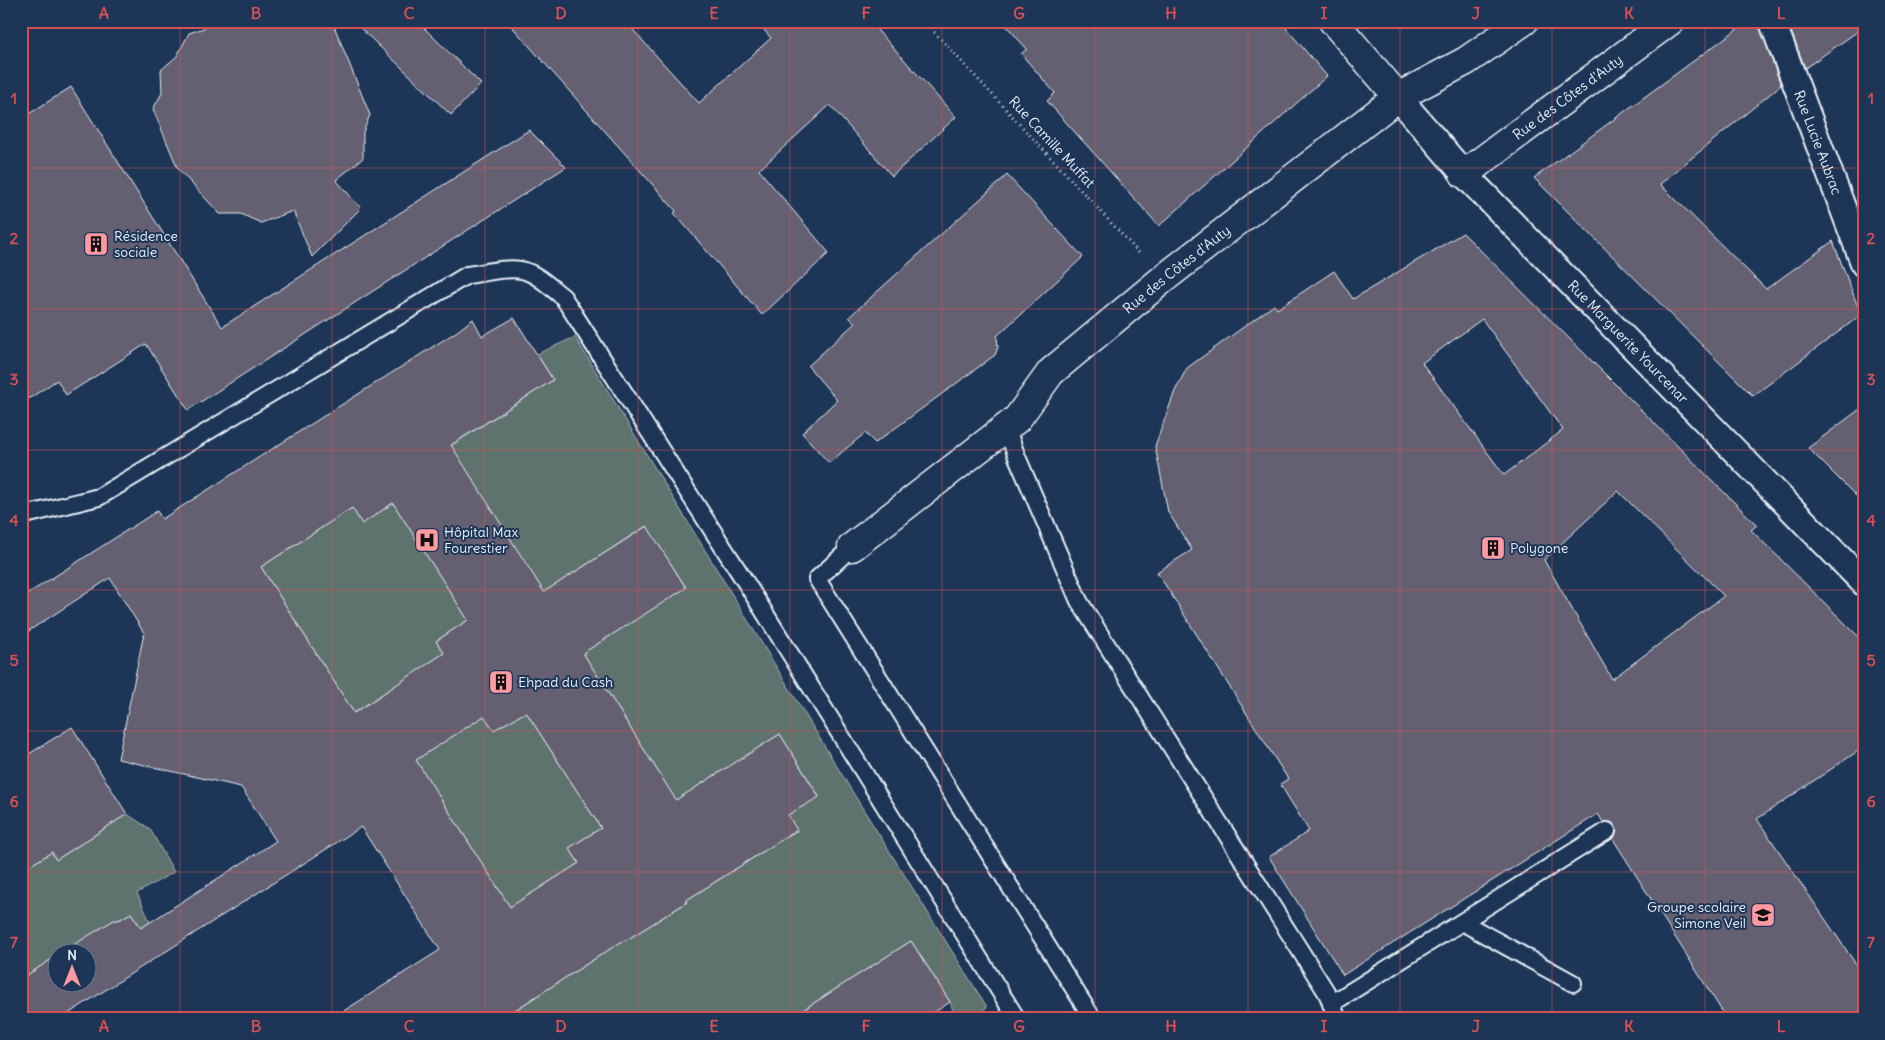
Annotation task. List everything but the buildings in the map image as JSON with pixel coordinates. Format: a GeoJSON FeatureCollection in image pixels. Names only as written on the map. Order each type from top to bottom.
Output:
{"type":"FeatureCollection","features":[{"type":"Feature","properties":{"kind":"street"},"geometry":{"type":"LineString","coordinates":[[1333,21],[1398,97]]}},
{"type":"Feature","properties":{"kind":"street","name":"Rue des Côtes d'Auty"},"geometry":{"type":"LineString","coordinates":[[852,547],[1016,419],[1050,372],[1163,279],[1398,97],[1466,60],[1524,21]]}},
{"type":"Feature","properties":{"kind":"street","name":"Rue des Côtes d'Auty"},"geometry":{"type":"LineString","coordinates":[[1464,174],[1670,21]]}},
{"type":"Feature","properties":{"kind":"street","name":"Rue Lucie Aubrac"},"geometry":{"type":"LineString","coordinates":[[1772,21],[1864,264]]}},
{"type":"Feature","properties":{"kind":"street","name":"Rue Marguerite Yourcenar"},"geometry":{"type":"LineString","coordinates":[[1398,97],[1464,174],[1864,583]]}},
{"type":"Feature","properties":{"kind":"lane"},"geometry":{"type":"LineString","coordinates":[[21,516],[99,497],[467,275],[521,270],[541,279],[563,297],[748,586],[1017,1019]]}},
{"type":"Feature","properties":{"kind":"lane"},"geometry":{"type":"LineString","coordinates":[[1006,427],[1016,457],[1079,601],[1327,993],[1334,1011],[1462,922],[1607,831]]}},
{"type":"Feature","properties":{"kind":"lane"},"geometry":{"type":"LineString","coordinates":[[852,547],[817,579],[1093,1019]]}},
{"type":"Feature","properties":{"kind":"lane"},"geometry":{"type":"LineString","coordinates":[[1462,922],[1573,983]]}},
{"type":"Feature","properties":{"kind":"path","name":"Rue Camille Muffat"},"geometry":{"type":"LineString","coordinates":[[924,21],[1163,279]]}},
{"type":"Feature","properties":{"kind":"green space"},"geometry":{"type":"Polygon","coordinates":[[[575,337],[858,801],[987,1007],[973,1019],[956,1019],[950,1002],[911,941],[789,1019],[763,1019],[761,1015],[754,1019],[501,1019],[797,832],[788,815],[819,796],[780,734],[665,807],[666,784],[583,653],[686,587],[646,526],[544,592],[440,453],[553,380],[537,354],[575,337]]]}},
{"type":"Feature","properties":{"kind":"green space"},"geometry":{"type":"Polygon","coordinates":[[[393,503],[468,620],[436,641],[444,653],[354,713],[261,567],[352,508],[362,523],[393,503]]]}},
{"type":"Feature","properties":{"kind":"green space"},"geometry":{"type":"Polygon","coordinates":[[[526,712],[601,828],[569,848],[579,863],[510,907],[416,760],[484,716],[494,730],[526,712]]]}},
{"type":"Feature","properties":{"kind":"green space"},"geometry":{"type":"Polygon","coordinates":[[[127,814],[150,829],[174,872],[137,893],[150,922],[142,928],[131,913],[99,929],[98,934],[81,942],[48,942],[48,962],[26,979],[21,978],[21,871],[52,852],[56,860],[127,814]]]}},
{"type":"Feature","properties":{"kind":"place","name":"Résidence sociale"},"geometry":{"type":"Point","coordinates":[96,244]}},
{"type":"Feature","properties":{"kind":"place","name":"Hôpital Max Fourestier"},"geometry":{"type":"Point","coordinates":[427,540]}},
{"type":"Feature","properties":{"kind":"place","name":"Polygone"},"geometry":{"type":"Point","coordinates":[1493,548]}},
{"type":"Feature","properties":{"kind":"place","name":"Ehpad du Cash"},"geometry":{"type":"Point","coordinates":[501,682]}},
{"type":"Feature","properties":{"kind":"place","name":"Groupe scolaire Simone Veil"},"geometry":{"type":"Point","coordinates":[1763,915]}}]}
